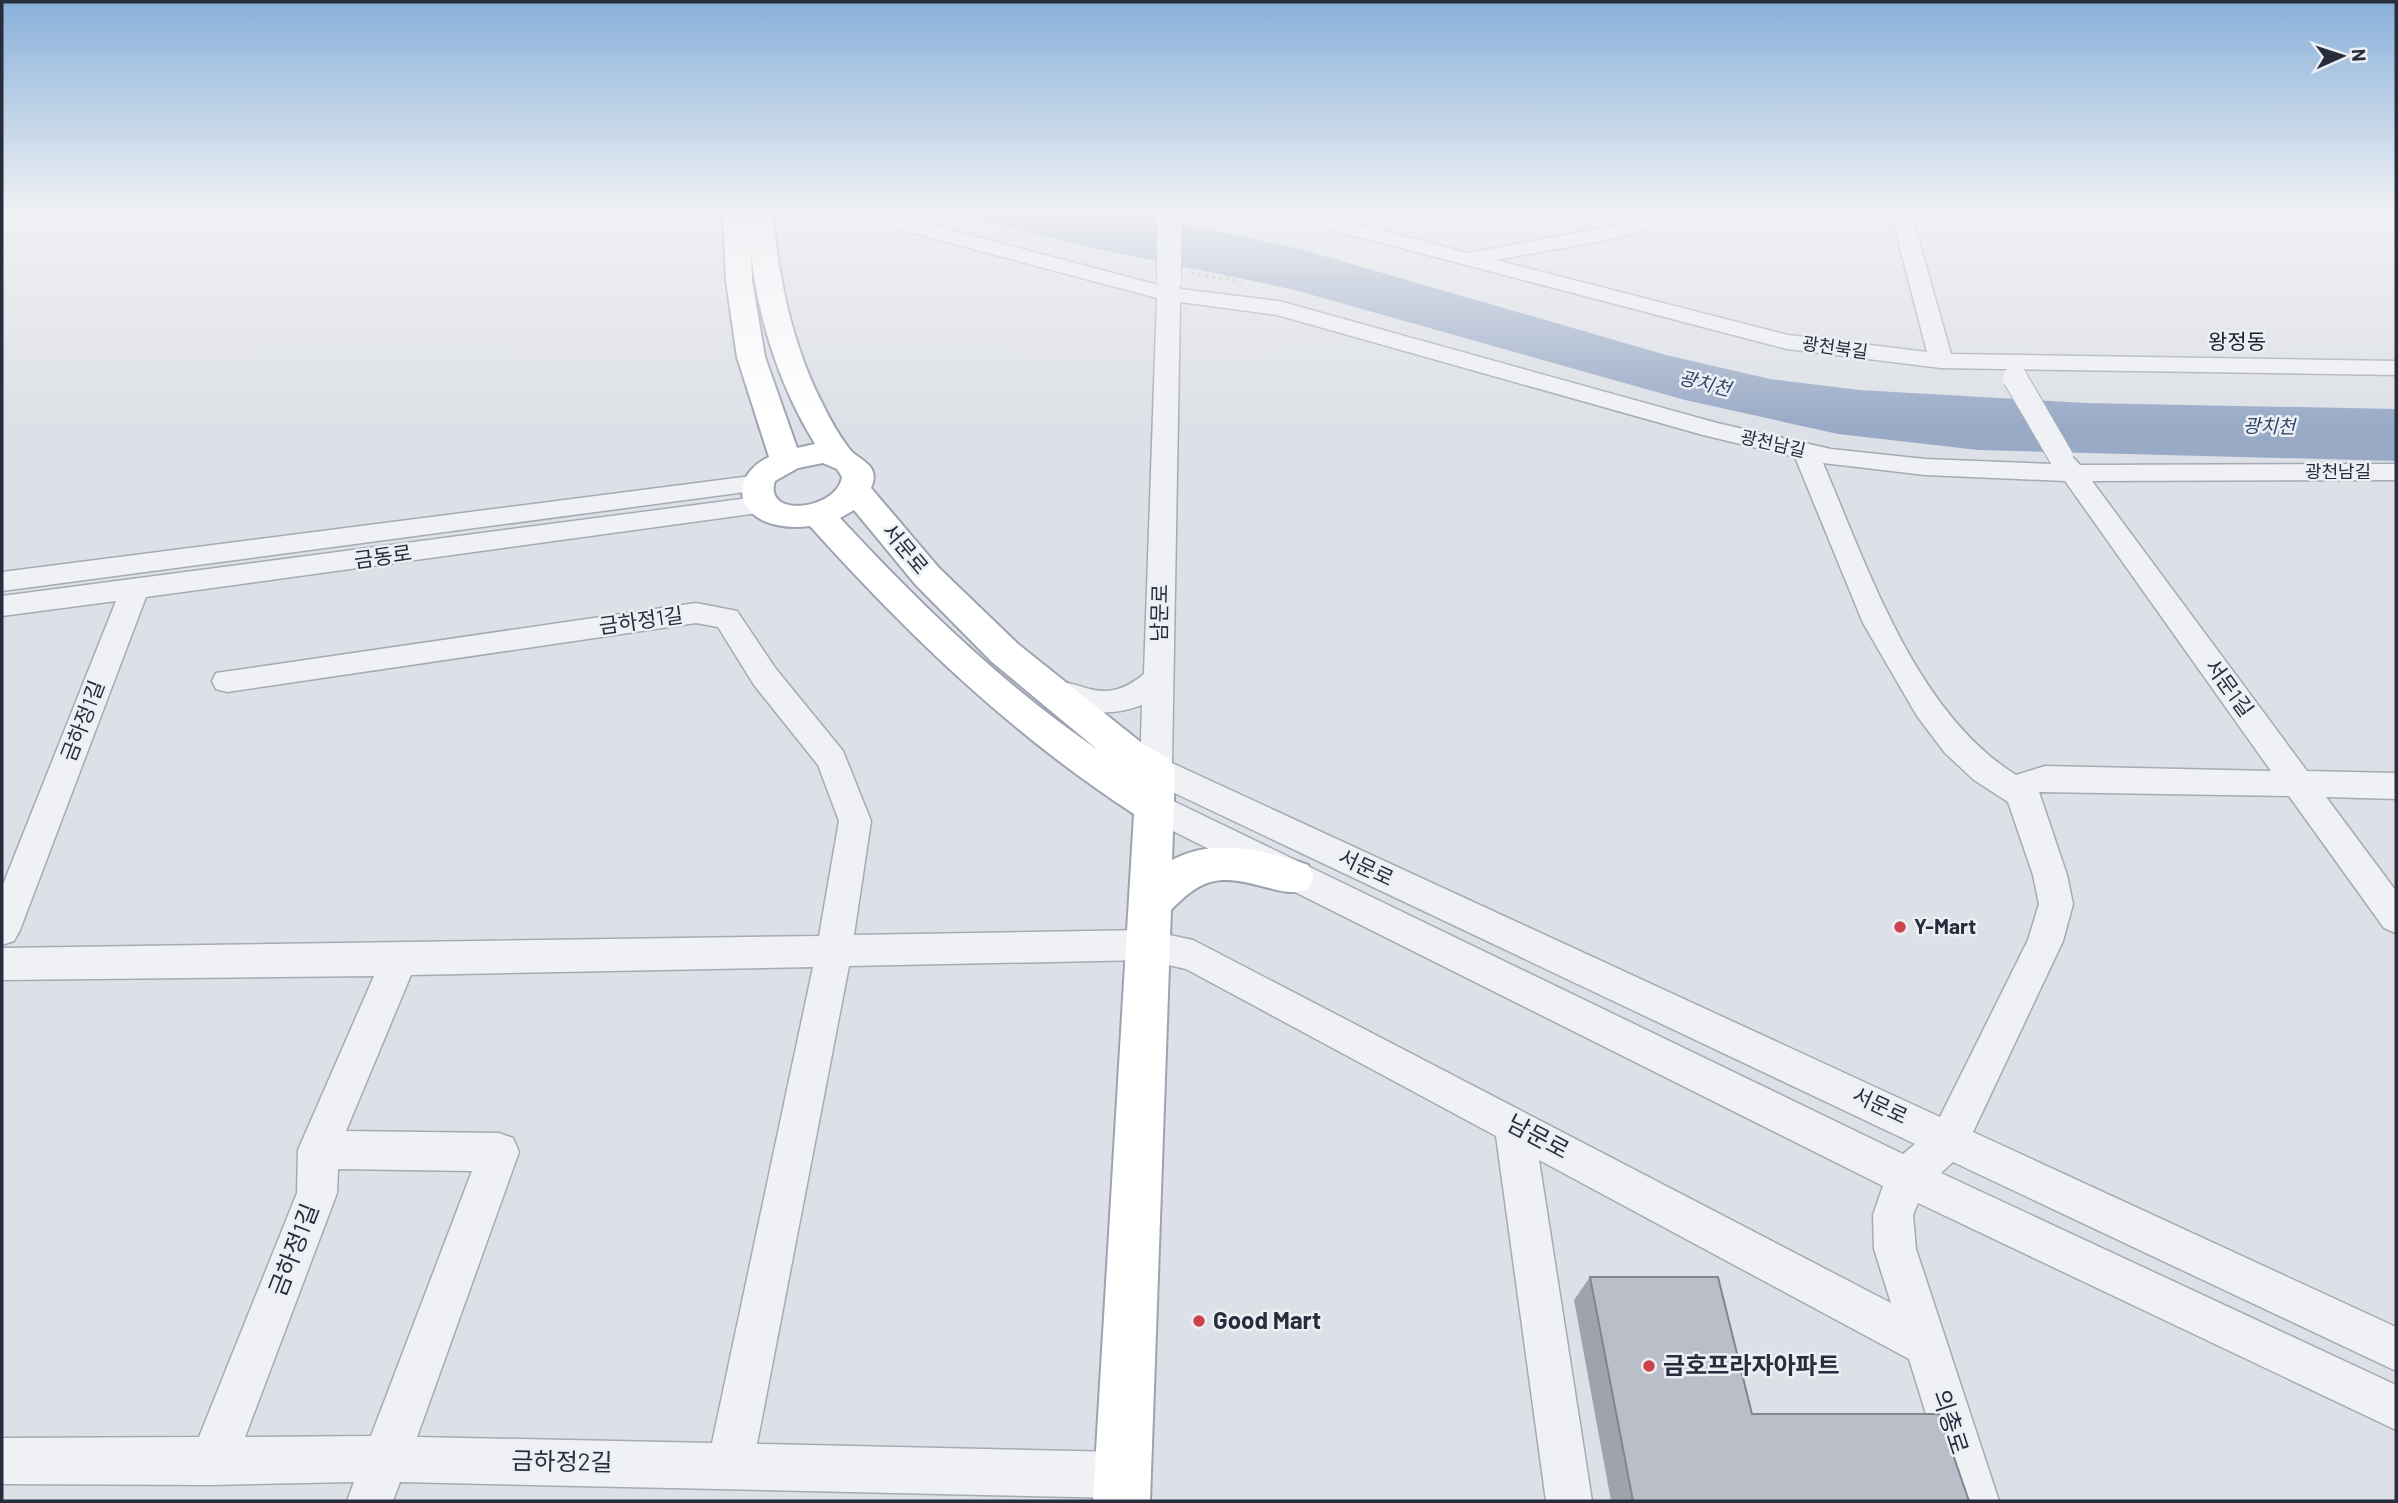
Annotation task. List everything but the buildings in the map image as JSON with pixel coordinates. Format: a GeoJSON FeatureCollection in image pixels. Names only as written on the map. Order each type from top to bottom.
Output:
{"type":"FeatureCollection","features":[{"type":"Feature","properties":{"kind":"main road"},"geometry":{"type":"LineString","coordinates":[[741,283],[751,357],[785,460]]}},
{"type":"Feature","properties":{"kind":"main road"},"geometry":{"type":"LineString","coordinates":[[770,283],[801,391],[838,456]]}},
{"type":"Feature","properties":{"kind":"main road"},"geometry":{"type":"LineString","coordinates":[[742,304],[773,299]]}},
{"type":"Feature","properties":{"kind":"main road"},"geometry":{"type":"LineString","coordinates":[[761,494],[765,473],[785,460],[807,454],[838,456],[849,462],[857,470],[859,480],[855,490]]}},
{"type":"Feature","properties":{"kind":"main road","name":"금동로"},"geometry":{"type":"LineString","coordinates":[[761,494],[785,515],[818,514],[847,500],[855,490]]}},
{"type":"Feature","properties":{"kind":"main road","name":"서문로"},"geometry":{"type":"LineString","coordinates":[[855,490],[927,576],[1005,653],[1129,754],[1155,788]]}},
{"type":"Feature","properties":{"kind":"main road","name":"서문로"},"geometry":{"type":"LineString","coordinates":[[818,514],[887,591],[970,670],[1047,735],[1103,776],[1155,788]]}},
{"type":"Feature","properties":{"kind":"main road","name":"남문로"},"geometry":{"type":"LineString","coordinates":[[1122,1488],[1155,788]]}},
{"type":"Feature","properties":{"kind":"main road"},"geometry":{"type":"LineString","coordinates":[[1148,924],[1178,877],[1196,867],[1243,864],[1293,877]]}},
{"type":"Feature","properties":{"kind":"street","name":"남문로"},"geometry":{"type":"LineString","coordinates":[[1155,788],[1174,283]]}},
{"type":"Feature","properties":{"kind":"street","name":"광천남길"},"geometry":{"type":"LineString","coordinates":[[1179,283],[1279,308],[1712,430],[1806,452],[1877,464],[2396,472]]}},
{"type":"Feature","properties":{"kind":"street","name":"광천북길"},"geometry":{"type":"LineString","coordinates":[[1555,283],[1787,342],[2010,369],[2396,368]]}},
{"type":"Feature","properties":{"kind":"street"},"geometry":{"type":"LineString","coordinates":[[1920,283],[1941,361]]}},
{"type":"Feature","properties":{"kind":"street","name":"서문1길"},"geometry":{"type":"LineString","coordinates":[[2010,369],[2068,465],[2396,918]]}},
{"type":"Feature","properties":{"kind":"street"},"geometry":{"type":"LineString","coordinates":[[1806,452],[1877,622],[1928,708],[1956,745],[1985,771],[2022,794],[2050,875],[2056,904],[2045,941],[1950,1139],[1907,1177]]}},
{"type":"Feature","properties":{"kind":"street","name":"금동로"},"geometry":{"type":"LineString","coordinates":[[2,582],[761,494]]}},
{"type":"Feature","properties":{"kind":"street","name":"금동로"},"geometry":{"type":"LineString","coordinates":[[2,607],[134,590],[761,494]]}},
{"type":"Feature","properties":{"kind":"street","name":"금하정1길"},"geometry":{"type":"LineString","coordinates":[[2,930],[134,590]]}},
{"type":"Feature","properties":{"kind":"street","name":"금하정1길"},"geometry":{"type":"LineString","coordinates":[[227,681],[696,613],[727,618],[765,677],[832,760],[855,821],[834,951],[730,1465]]}},
{"type":"Feature","properties":{"kind":"street"},"geometry":{"type":"LineString","coordinates":[[1054,692],[1086,702],[1110,703],[1133,699],[1158,678]]}},
{"type":"Feature","properties":{"kind":"street"},"geometry":{"type":"LineString","coordinates":[[2022,794],[2028,783],[2045,778],[2396,786]]}},
{"type":"Feature","properties":{"kind":"street","name":"서문로"},"geometry":{"type":"LineString","coordinates":[[1155,788],[1293,877],[1907,1177],[2396,1408]]}},
{"type":"Feature","properties":{"kind":"street","name":"서문로"},"geometry":{"type":"LineString","coordinates":[[1155,788],[1950,1139],[2396,1349]]}},
{"type":"Feature","properties":{"kind":"street","name":"남문로"},"geometry":{"type":"LineString","coordinates":[[1148,924],[1193,955],[1924,1343]]}},
{"type":"Feature","properties":{"kind":"street"},"geometry":{"type":"LineString","coordinates":[[2,964],[399,960],[834,951],[1148,924]]}},
{"type":"Feature","properties":{"kind":"street","name":"금하정1길"},"geometry":{"type":"LineString","coordinates":[[212,1461],[317,1193],[317,1150],[399,960]]}},
{"type":"Feature","properties":{"kind":"street"},"geometry":{"type":"LineString","coordinates":[[1514,1125],[1569,1501]]}},
{"type":"Feature","properties":{"kind":"street"},"geometry":{"type":"LineString","coordinates":[[317,1150],[499,1152],[370,1501]]}},
{"type":"Feature","properties":{"kind":"street","name":"의총로"},"geometry":{"type":"LineString","coordinates":[[1907,1177],[1893,1215],[1895,1249],[1976,1501]]}},
{"type":"Feature","properties":{"kind":"street","name":"금하정2길"},"geometry":{"type":"LineString","coordinates":[[2,1461],[387,1459],[730,1465],[1122,1488]]}},
{"type":"Feature","properties":{"kind":"water","name":"광치천"},"geometry":{"type":"Polygon","coordinates":[[[1263,283],[1418,283],[1666,355],[1770,379],[1859,390],[2086,403],[2396,409],[2396,461],[1978,450],[1838,434],[1685,400],[1263,283]]]}},
{"type":"Feature","properties":{"kind":"place","name":"Y-Mart"},"geometry":{"type":"Point","coordinates":[1900,927]}},
{"type":"Feature","properties":{"kind":"place","name":"Good Mart"},"geometry":{"type":"Point","coordinates":[1199,1321]}},
{"type":"Feature","properties":{"kind":"place","name":"금호프라자아파트"},"geometry":{"type":"Point","coordinates":[1649,1366]}},
{"type":"Feature","properties":{"kind":"district","name":"왕정동"},"geometry":{"type":"Point","coordinates":[2237,342]}}]}
